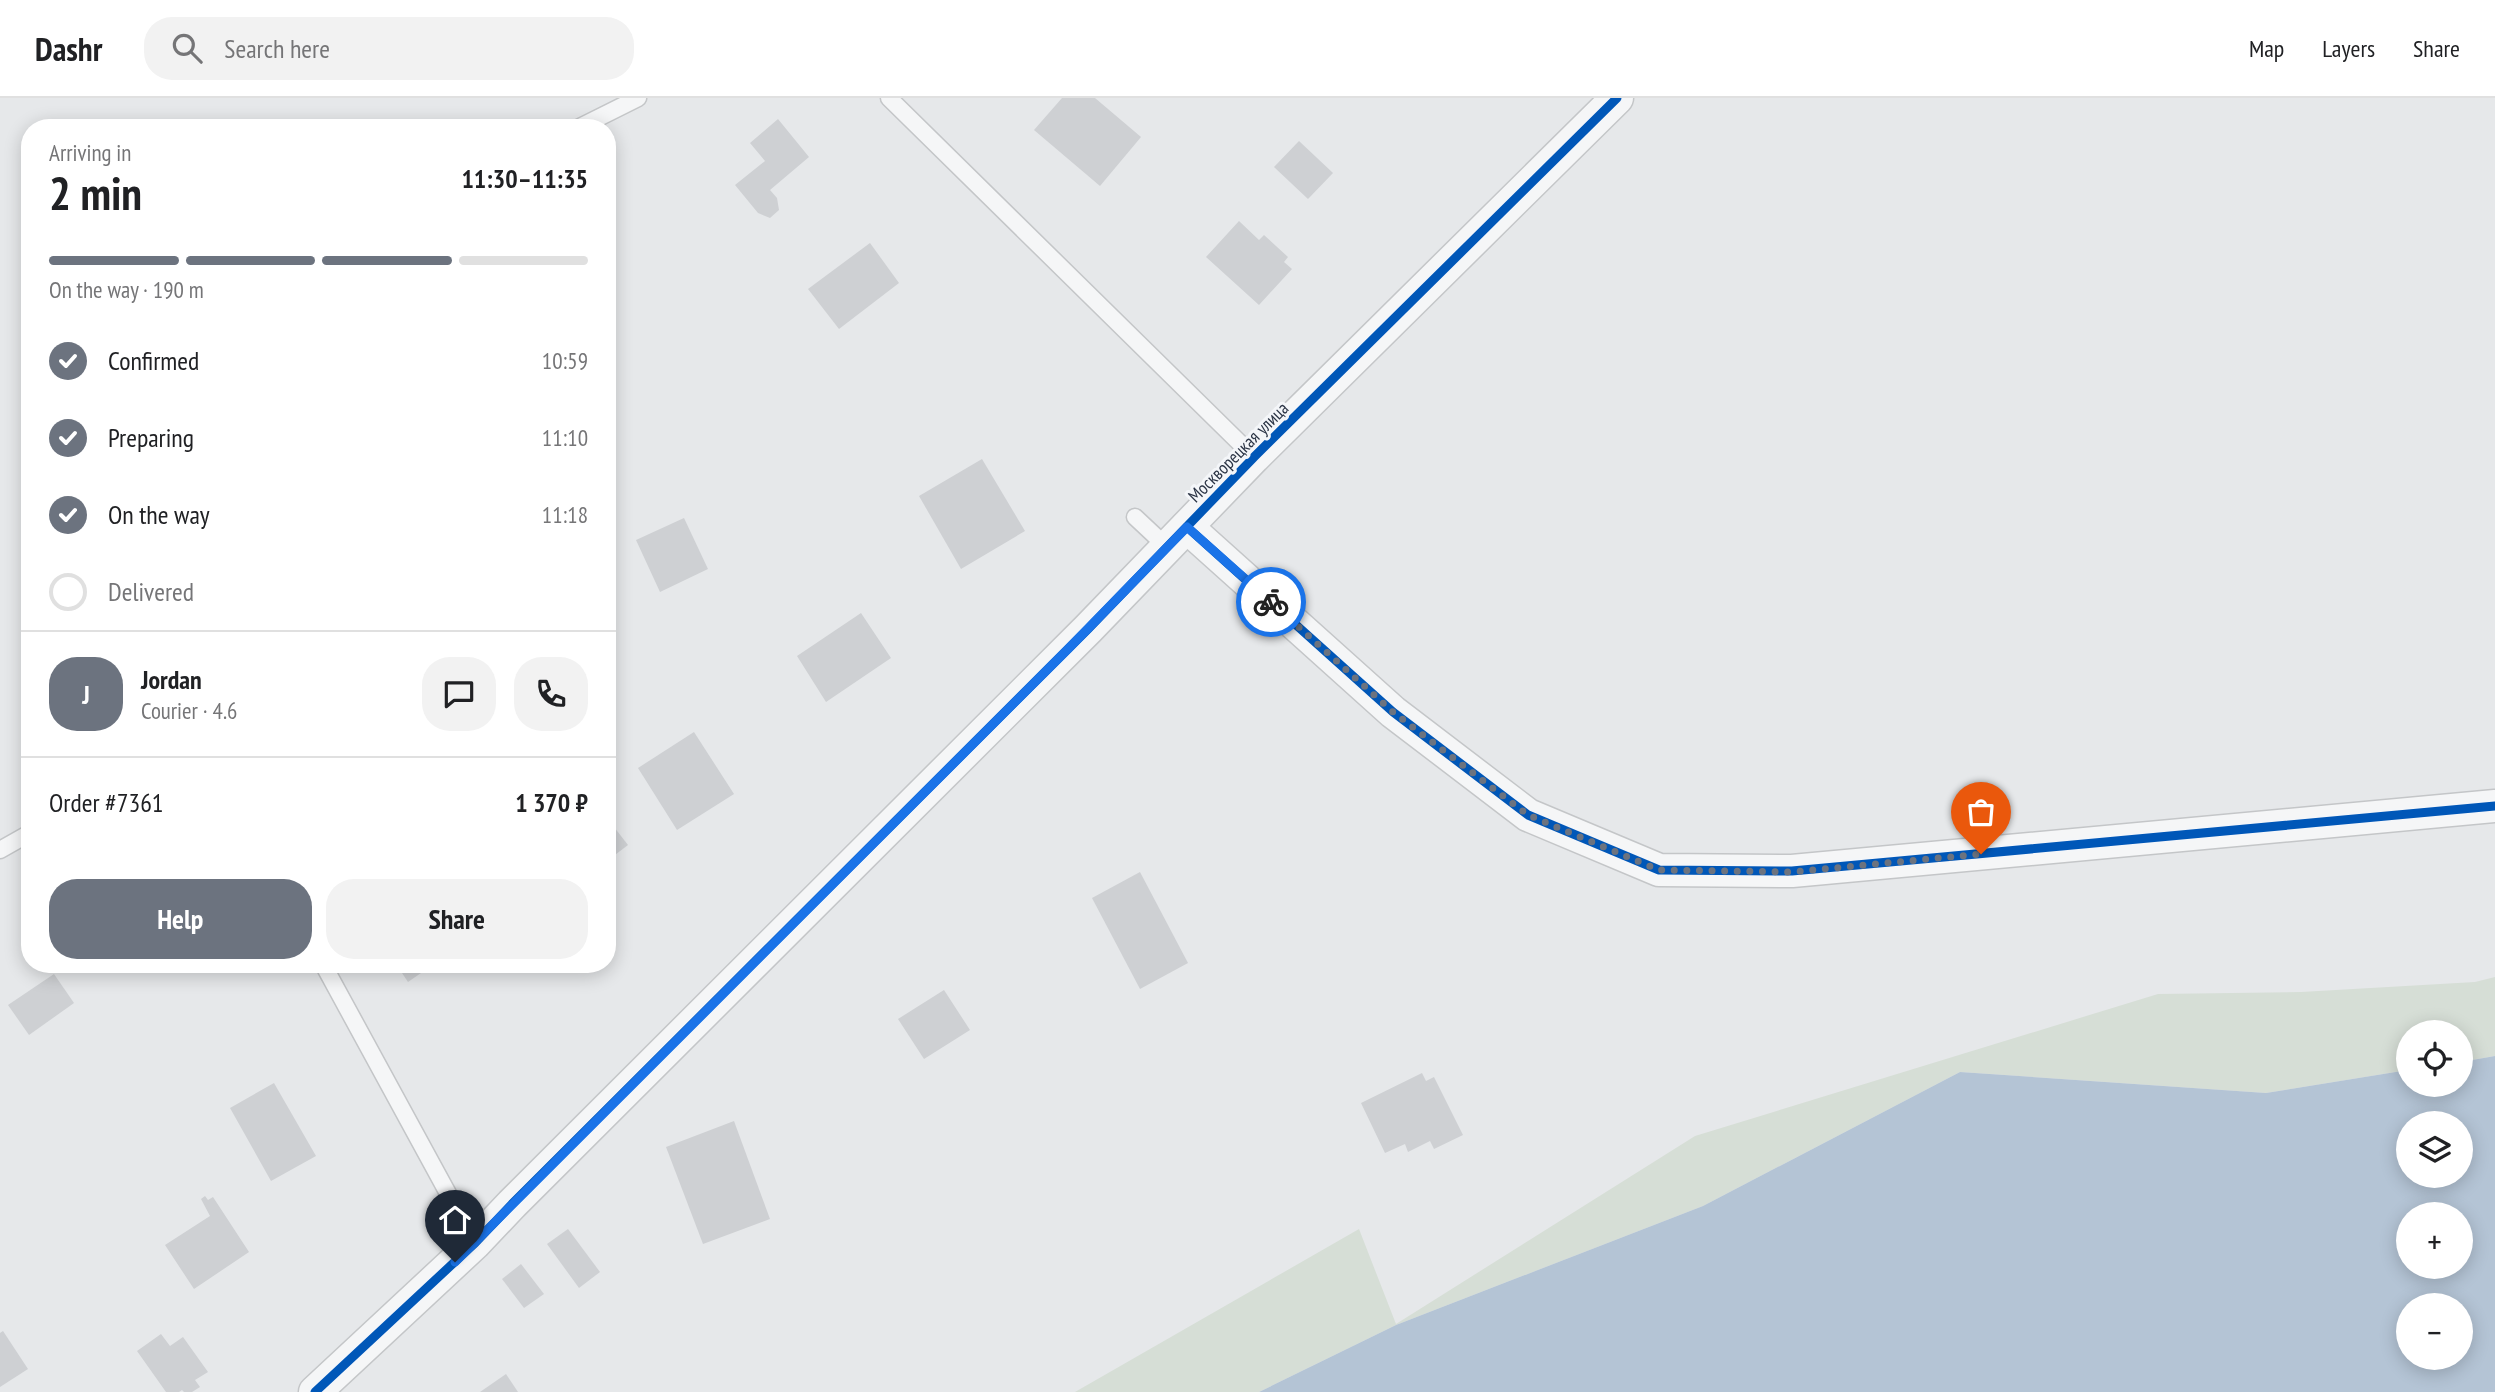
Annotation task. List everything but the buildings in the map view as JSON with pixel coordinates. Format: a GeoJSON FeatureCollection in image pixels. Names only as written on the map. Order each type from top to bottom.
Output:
{"type":"FeatureCollection","features":[{"type":"Feature","properties":{"kind":"street","name":"Москворецкая улица"},"geometry":{"type":"LineString","coordinates":[[315,1392],[475,1243],[1254,457],[1617,98]]}},
{"type":"Feature","properties":{"kind":"street"},"geometry":{"type":"LineString","coordinates":[[1177,537],[1393,712],[1528,815],[1659,870],[1792,872],[2495,806]]}},
{"type":"Feature","properties":{"kind":"lane"},"geometry":{"type":"LineString","coordinates":[[596,119],[638,98]]}},
{"type":"Feature","properties":{"kind":"lane"},"geometry":{"type":"LineString","coordinates":[[889,98],[1254,457]]}},
{"type":"Feature","properties":{"kind":"lane"},"geometry":{"type":"LineString","coordinates":[[1135,517],[1177,537]]}},
{"type":"Feature","properties":{"kind":"lane"},"geometry":{"type":"LineString","coordinates":[[0,850],[21,838]]}},
{"type":"Feature","properties":{"kind":"lane"},"geometry":{"type":"LineString","coordinates":[[328,973],[475,1243]]}},
{"type":"Feature","properties":{"kind":"shaded area"},"geometry":{"type":"Polygon","coordinates":[[[2495,977],[2495,1056],[2473,1060],[2473,1020],[2396,1020],[2396,1072],[2266,1093],[1960,1072],[1703,1206],[1396,1325],[1259,1392],[1075,1392],[1359,1229],[1396,1324],[1695,1136],[2158,994],[2301,992],[2475,982],[2495,977]]]}},
{"type":"Feature","properties":{"kind":"water"},"geometry":{"type":"Polygon","coordinates":[[[2495,1056],[2495,1392],[1259,1392],[1396,1325],[1703,1206],[1960,1072],[2266,1093],[2396,1072],[2396,1097],[2473,1097],[2473,1060],[2495,1056]]]}},
{"type":"Feature","properties":{"kind":"cycle path"},"geometry":{"type":"LineString","coordinates":[[315,1392],[475,1243],[1088,629],[1254,457],[1617,98]]}},
{"type":"Feature","properties":{"kind":"cycle path"},"geometry":{"type":"LineString","coordinates":[[1187,527],[1393,712],[1528,815],[1659,870],[1792,871],[2495,806]]}},
{"type":"Feature","properties":{"kind":"way so far"},"geometry":{"type":"LineString","coordinates":[[1271,602],[1393,712],[1528,815],[1659,870],[1792,872],[1981,854]]}},
{"type":"Feature","properties":{"kind":"route"},"geometry":{"type":"LineString","coordinates":[[455,1262],[1187,527],[1271,602]]}}]}
